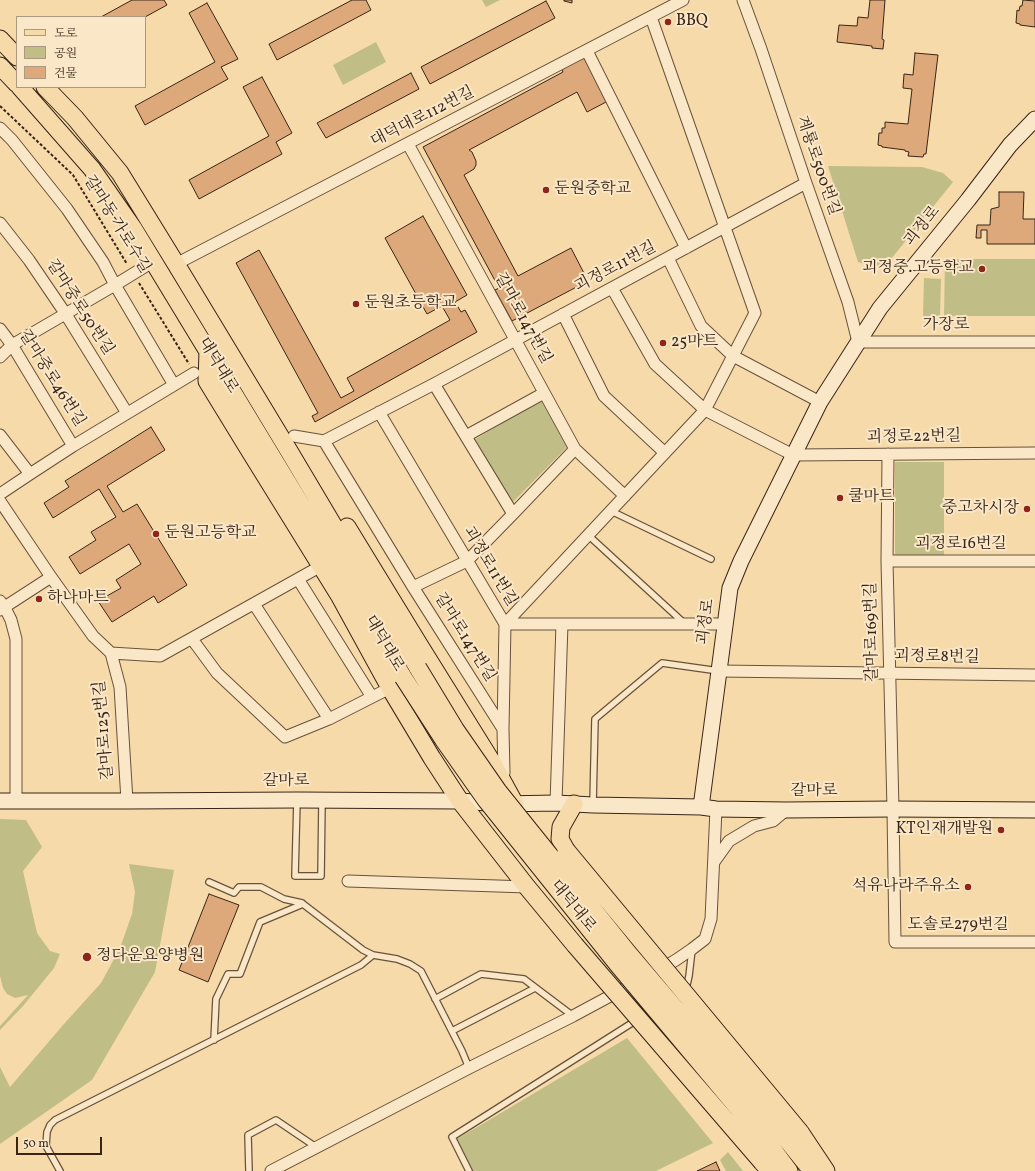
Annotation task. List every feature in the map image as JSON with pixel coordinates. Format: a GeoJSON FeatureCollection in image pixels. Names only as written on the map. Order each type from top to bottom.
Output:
{"type":"FeatureCollection","features":[{"type":"Feature","properties":{"kind":"main road"},"geometry":{"type":"LineString","coordinates":[[0,39],[16,56]]}},
{"type":"Feature","properties":{"kind":"main road"},"geometry":{"type":"LineString","coordinates":[[0,66],[16,83]]}},
{"type":"Feature","properties":{"kind":"main road","name":"대덕대로"},"geometry":{"type":"LineString","coordinates":[[21,88],[92,168],[133,228],[334,559],[403,677],[443,739],[486,800],[619,966],[779,1151],[812,1171]]}},
{"type":"Feature","properties":{"kind":"main road","name":"대덕대로"},"geometry":{"type":"LineString","coordinates":[[46,88],[75,118],[120,173],[224,343],[455,729],[498,791],[629,954],[779,1151],[789,1171]]}},
{"type":"Feature","properties":{"kind":"main road","name":"괴정로"},"geometry":{"type":"LineString","coordinates":[[701,807],[724,624],[730,588],[741,561],[820,402],[880,308],[968,200],[1010,145],[1035,119]]}},
{"type":"Feature","properties":{"kind":"main road"},"geometry":{"type":"LineString","coordinates":[[224,343],[254,371],[492,762],[515,804]]}},
{"type":"Feature","properties":{"kind":"main road"},"geometry":{"type":"LineString","coordinates":[[208,351],[207,381],[339,595],[390,688],[460,801],[527,887],[575,944],[779,1151],[826,1171]]}},
{"type":"Feature","properties":{"kind":"main road"},"geometry":{"type":"LineString","coordinates":[[248,448],[284,477]]}},
{"type":"Feature","properties":{"kind":"main road","name":"갈마로"},"geometry":{"type":"LineString","coordinates":[[0,801],[460,801],[501,804],[556,803],[786,810],[1035,810]]}},
{"type":"Feature","properties":{"kind":"main road"},"geometry":{"type":"LineString","coordinates":[[574,804],[561,827],[560,839],[566,850],[779,1151]]}},
{"type":"Feature","properties":{"kind":"street","name":"대덕대로112번길"},"geometry":{"type":"LineString","coordinates":[[176,264],[683,0]]}},
{"type":"Feature","properties":{"kind":"street","name":"계룡로500번길"},"geometry":{"type":"LineString","coordinates":[[743,0],[848,302],[858,342]]}},
{"type":"Feature","properties":{"kind":"street"},"geometry":{"type":"LineString","coordinates":[[505,624],[705,410],[755,313],[651,17]]}},
{"type":"Feature","properties":{"kind":"street"},"geometry":{"type":"LineString","coordinates":[[587,51],[686,248]]}},
{"type":"Feature","properties":{"kind":"street"},"geometry":{"type":"LineString","coordinates":[[0,128],[12,140],[67,209],[103,262],[174,385]]}},
{"type":"Feature","properties":{"kind":"street","name":"갈마로147번길"},"geometry":{"type":"LineString","coordinates":[[408,144],[574,449],[625,496]]}},
{"type":"Feature","properties":{"kind":"street","name":"괴정로11번길"},"geometry":{"type":"LineString","coordinates":[[324,442],[806,183]]}},
{"type":"Feature","properties":{"kind":"street","name":"갈마중로50번길"},"geometry":{"type":"LineString","coordinates":[[0,223],[29,260],[65,313],[127,413]]}},
{"type":"Feature","properties":{"kind":"street"},"geometry":{"type":"LineString","coordinates":[[668,258],[701,326],[733,356],[820,402]]}},
{"type":"Feature","properties":{"kind":"street"},"geometry":{"type":"LineString","coordinates":[[0,357],[12,345],[154,261]]}},
{"type":"Feature","properties":{"kind":"street"},"geometry":{"type":"LineString","coordinates":[[612,288],[655,364],[705,410],[793,455]]}},
{"type":"Feature","properties":{"kind":"street"},"geometry":{"type":"LineString","coordinates":[[563,314],[604,396],[665,453]]}},
{"type":"Feature","properties":{"kind":"street","name":"갈마중로46번길"},"geometry":{"type":"LineString","coordinates":[[0,329],[12,345],[73,446]]}},
{"type":"Feature","properties":{"kind":"street","name":"가장로"},"geometry":{"type":"LineString","coordinates":[[858,342],[1035,342]]}},
{"type":"Feature","properties":{"kind":"street","name":"대덕대로"},"geometry":{"type":"LineString","coordinates":[[0,494],[73,446],[194,373]]}},
{"type":"Feature","properties":{"kind":"street"},"geometry":{"type":"LineString","coordinates":[[434,384],[513,514]]}},
{"type":"Feature","properties":{"kind":"street"},"geometry":{"type":"LineString","coordinates":[[466,436],[544,393]]}},
{"type":"Feature","properties":{"kind":"street","name":"괴정로11번길"},"geometry":{"type":"LineString","coordinates":[[379,412],[505,624],[724,624]]}},
{"type":"Feature","properties":{"kind":"street"},"geometry":{"type":"LineString","coordinates":[[0,435],[30,474]]}},
{"type":"Feature","properties":{"kind":"street"},"geometry":{"type":"LineString","coordinates":[[294,436],[324,442]]}},
{"type":"Feature","properties":{"kind":"street","name":"갈마로147번길"},"geometry":{"type":"LineString","coordinates":[[324,442],[413,587],[503,729]]}},
{"type":"Feature","properties":{"kind":"street"},"geometry":{"type":"LineString","coordinates":[[413,587],[467,561],[574,449]]}},
{"type":"Feature","properties":{"kind":"street","name":"괴정로22번길"},"geometry":{"type":"LineString","coordinates":[[793,455],[1035,453]]}},
{"type":"Feature","properties":{"kind":"street","name":"갈마로169번길"},"geometry":{"type":"LineString","coordinates":[[888,454],[889,674],[893,809]]}},
{"type":"Feature","properties":{"kind":"street"},"geometry":{"type":"LineString","coordinates":[[0,501],[93,636],[111,653],[160,656],[321,566]]}},
{"type":"Feature","properties":{"kind":"street","name":"괴정로16번길"},"geometry":{"type":"LineString","coordinates":[[888,561],[1035,561]]}},
{"type":"Feature","properties":{"kind":"street"},"geometry":{"type":"LineString","coordinates":[[16,801],[16,640],[11,620],[2,607],[51,577]]}},
{"type":"Feature","properties":{"kind":"street"},"geometry":{"type":"LineString","coordinates":[[298,579],[372,697]]}},
{"type":"Feature","properties":{"kind":"street"},"geometry":{"type":"LineString","coordinates":[[254,604],[329,719]]}},
{"type":"Feature","properties":{"kind":"street","name":"갈마로147번길"},"geometry":{"type":"LineString","coordinates":[[504,773],[503,729],[505,624]]}},
{"type":"Feature","properties":{"kind":"street"},"geometry":{"type":"LineString","coordinates":[[556,803],[562,624]]}},
{"type":"Feature","properties":{"kind":"street","name":"대덕대로"},"geometry":{"type":"LineString","coordinates":[[192,639],[217,673],[284,737],[329,719],[390,688]]}},
{"type":"Feature","properties":{"kind":"street","name":"갈마로125번길"},"geometry":{"type":"LineString","coordinates":[[111,653],[120,687],[127,801]]}},
{"type":"Feature","properties":{"kind":"street","name":"괴정로8번길"},"geometry":{"type":"LineString","coordinates":[[719,671],[1035,675]]}},
{"type":"Feature","properties":{"kind":"street"},"geometry":{"type":"LineString","coordinates":[[271,1171],[468,1068],[573,1016],[676,960],[692,949],[704,939],[711,919],[716,808]]}},
{"type":"Feature","properties":{"kind":"street","name":"도솔로279번길"},"geometry":{"type":"LineString","coordinates":[[893,809],[895,942],[1035,942]]}},
{"type":"Feature","properties":{"kind":"street"},"geometry":{"type":"LineString","coordinates":[[714,863],[729,841],[754,826],[773,821],[786,810]]}},
{"type":"Feature","properties":{"kind":"street","name":"대덕대로"},"geometry":{"type":"LineString","coordinates":[[348,881],[527,887]]}},
{"type":"Feature","properties":{"kind":"lane"},"geometry":{"type":"LineString","coordinates":[[611,511],[711,559]]}},
{"type":"Feature","properties":{"kind":"lane"},"geometry":{"type":"LineString","coordinates":[[588,535],[685,624]]}},
{"type":"Feature","properties":{"kind":"lane"},"geometry":{"type":"LineString","coordinates":[[593,805],[595,719],[662,663],[719,671]]}},
{"type":"Feature","properties":{"kind":"lane"},"geometry":{"type":"LineString","coordinates":[[297,800],[295,876],[321,876],[322,800]]}},
{"type":"Feature","properties":{"kind":"lane"},"geometry":{"type":"LineString","coordinates":[[209,882],[234,893],[239,887],[260,887],[284,899],[303,904],[363,950],[373,955],[397,959],[410,964],[421,971],[462,1051],[468,1068]]}},
{"type":"Feature","properties":{"kind":"lane"},"geometry":{"type":"LineString","coordinates":[[214,1040],[216,999],[228,974],[240,974],[260,922],[303,904]]}},
{"type":"Feature","properties":{"kind":"lane"},"geometry":{"type":"LineString","coordinates":[[680,993],[686,989],[690,976],[692,949]]}},
{"type":"Feature","properties":{"kind":"lane"},"geometry":{"type":"LineString","coordinates":[[60,1171],[46,1146],[47,1132],[50,1125],[55,1120],[361,965],[373,955]]}},
{"type":"Feature","properties":{"kind":"lane"},"geometry":{"type":"LineString","coordinates":[[435,999],[481,974],[524,979],[573,1016]]}},
{"type":"Feature","properties":{"kind":"lane"},"geometry":{"type":"LineString","coordinates":[[452,1031],[535,988]]}},
{"type":"Feature","properties":{"kind":"lane"},"geometry":{"type":"LineString","coordinates":[[469,1171],[452,1137],[673,997]]}},
{"type":"Feature","properties":{"kind":"lane"},"geometry":{"type":"LineString","coordinates":[[249,1171],[248,1135],[276,1120],[316,1148]]}},
{"type":"Feature","properties":{"kind":"path","name":"갈마동 가로수길"},"geometry":{"type":"LineString","coordinates":[[0,106],[73,175],[194,373]]}},
{"type":"Feature","properties":{"kind":"green space"},"geometry":{"type":"Polygon","coordinates":[[[482,0],[500,0],[486,7],[482,0]]]}},
{"type":"Feature","properties":{"kind":"green space"},"geometry":{"type":"Polygon","coordinates":[[[376,42],[386,62],[343,85],[333,65],[376,42]]]}},
{"type":"Feature","properties":{"kind":"green space"},"geometry":{"type":"Polygon","coordinates":[[[828,166],[922,167],[943,173],[953,182],[883,269],[858,262],[828,166]]]}},
{"type":"Feature","properties":{"kind":"green space"},"geometry":{"type":"Polygon","coordinates":[[[945,259],[1035,259],[1035,316],[944,316],[945,259]]]}},
{"type":"Feature","properties":{"kind":"green space"},"geometry":{"type":"Polygon","coordinates":[[[924,278],[941,279],[940,316],[923,316],[924,278]]]}},
{"type":"Feature","properties":{"kind":"green space"},"geometry":{"type":"Polygon","coordinates":[[[541,400],[568,446],[511,504],[474,440],[541,400]]]}},
{"type":"Feature","properties":{"kind":"green space"},"geometry":{"type":"Polygon","coordinates":[[[895,462],[944,462],[944,555],[895,555],[895,462]]]}},
{"type":"Feature","properties":{"kind":"green space"},"geometry":{"type":"Polygon","coordinates":[[[0,819],[26,820],[42,847],[23,871],[37,933],[50,951],[60,954],[54,968],[23,1006],[0,1030],[0,1026],[28,995],[15,998],[7,994],[3,988],[0,976],[0,819]]]}},
{"type":"Feature","properties":{"kind":"green space"},"geometry":{"type":"Polygon","coordinates":[[[129,864],[174,870],[155,972],[92,1080],[0,1144],[0,1067],[10,1087],[101,983],[120,948],[132,914],[135,892],[129,864]]]}},
{"type":"Feature","properties":{"kind":"green space"},"geometry":{"type":"Polygon","coordinates":[[[627,1038],[713,1143],[656,1171],[473,1171],[457,1139],[627,1038]]]}},
{"type":"Feature","properties":{"kind":"green space"},"geometry":{"type":"Polygon","coordinates":[[[728,1152],[743,1171],[726,1171],[720,1160],[728,1152]]]}},
{"type":"Feature","properties":{"kind":"building"},"geometry":{"type":"Polygon","coordinates":[[[132,0],[164,0],[167,5],[146,16],[103,16],[132,0]]]}},
{"type":"Feature","properties":{"kind":"building"},"geometry":{"type":"Polygon","coordinates":[[[352,0],[366,0],[371,10],[277,60],[269,44],[352,0]]]}},
{"type":"Feature","properties":{"kind":"building"},"geometry":{"type":"Polygon","coordinates":[[[572,0],[572,3],[564,1],[572,0]]]}},
{"type":"Feature","properties":{"kind":"building"},"geometry":{"type":"Polygon","coordinates":[[[870,0],[885,0],[882,39],[884,40],[883,49],[872,48],[872,46],[837,42],[839,25],[857,26],[858,17],[868,18],[870,0]]]}},
{"type":"Feature","properties":{"kind":"building"},"geometry":{"type":"Polygon","coordinates":[[[1023,0],[1035,1],[1035,27],[1016,23],[1017,10],[1019,11],[1020,6],[1022,6],[1023,0]]]}},
{"type":"Feature","properties":{"kind":"building"},"geometry":{"type":"Polygon","coordinates":[[[546,1],[555,18],[430,84],[421,67],[546,1]]]}},
{"type":"Feature","properties":{"kind":"building"},"geometry":{"type":"Polygon","coordinates":[[[207,3],[238,59],[221,67],[228,79],[145,125],[135,106],[215,62],[189,13],[207,3]]]}},
{"type":"Feature","properties":{"kind":"building"},"geometry":{"type":"Polygon","coordinates":[[[915,53],[938,55],[926,154],[924,154],[923,157],[908,156],[909,152],[905,150],[882,147],[878,145],[879,133],[882,133],[882,128],[885,128],[885,122],[908,124],[912,89],[903,88],[904,74],[913,75],[915,53]]]}},
{"type":"Feature","properties":{"kind":"building"},"geometry":{"type":"Polygon","coordinates":[[[583,54],[608,101],[587,112],[577,92],[469,150],[472,152],[476,165],[474,169],[464,175],[518,276],[571,248],[588,281],[512,321],[495,290],[499,288],[423,147],[563,72],[561,67],[583,54]]]}},
{"type":"Feature","properties":{"kind":"building"},"geometry":{"type":"Polygon","coordinates":[[[411,73],[419,89],[326,138],[317,123],[411,73]]]}},
{"type":"Feature","properties":{"kind":"building"},"geometry":{"type":"Polygon","coordinates":[[[262,77],[292,133],[276,142],[282,154],[199,199],[189,180],[269,136],[243,87],[262,77]]]}},
{"type":"Feature","properties":{"kind":"building"},"geometry":{"type":"Polygon","coordinates":[[[999,192],[1024,192],[1023,219],[1035,219],[1035,244],[987,244],[987,230],[981,230],[981,238],[976,238],[977,225],[990,225],[991,209],[999,207],[999,192]]]}},
{"type":"Feature","properties":{"kind":"building"},"geometry":{"type":"Polygon","coordinates":[[[423,216],[467,295],[455,302],[461,312],[465,310],[477,332],[315,422],[312,416],[318,413],[236,263],[259,250],[341,398],[354,391],[347,378],[450,320],[442,306],[427,314],[385,238],[423,216]]]}},
{"type":"Feature","properties":{"kind":"building"},"geometry":{"type":"Polygon","coordinates":[[[151,427],[165,450],[107,486],[123,512],[137,504],[187,585],[158,603],[154,596],[112,622],[98,601],[121,588],[116,580],[141,564],[129,544],[80,574],[69,557],[96,540],[91,532],[116,517],[99,489],[53,518],[44,503],[69,487],[65,481],[151,427]]]}},
{"type":"Feature","properties":{"kind":"building"},"geometry":{"type":"Polygon","coordinates":[[[209,894],[239,905],[208,982],[179,970],[209,894]]]}},
{"type":"Feature","properties":{"kind":"building"},"geometry":{"type":"Polygon","coordinates":[[[716,1162],[720,1171],[697,1171],[716,1162]]]}},
{"type":"Feature","properties":{"kind":"place","name":"BBQ"},"geometry":{"type":"Point","coordinates":[668,22]}},
{"type":"Feature","properties":{"kind":"place","name":"둔원중학교"},"geometry":{"type":"Point","coordinates":[546,190]}},
{"type":"Feature","properties":{"kind":"place","name":"괴정중.고등학교"},"geometry":{"type":"Point","coordinates":[982,269]}},
{"type":"Feature","properties":{"kind":"place","name":"둔원초등학교"},"geometry":{"type":"Point","coordinates":[356,304]}},
{"type":"Feature","properties":{"kind":"place","name":"25마트"},"geometry":{"type":"Point","coordinates":[663,343]}},
{"type":"Feature","properties":{"kind":"place","name":"쿨마트"},"geometry":{"type":"Point","coordinates":[840,498]}},
{"type":"Feature","properties":{"kind":"place","name":"중고차시장"},"geometry":{"type":"Point","coordinates":[1027,509]}},
{"type":"Feature","properties":{"kind":"place","name":"둔원고등학교"},"geometry":{"type":"Point","coordinates":[156,534]}},
{"type":"Feature","properties":{"kind":"place","name":"하나마트"},"geometry":{"type":"Point","coordinates":[39,599]}},
{"type":"Feature","properties":{"kind":"place","name":"KT인재개발원"},"geometry":{"type":"Point","coordinates":[1001,830]}},
{"type":"Feature","properties":{"kind":"place","name":"석유나라주유소"},"geometry":{"type":"Point","coordinates":[968,887]}},
{"type":"Feature","properties":{"kind":"place","name":"정다운요양병원"},"geometry":{"type":"Point","coordinates":[87,957]}}]}
